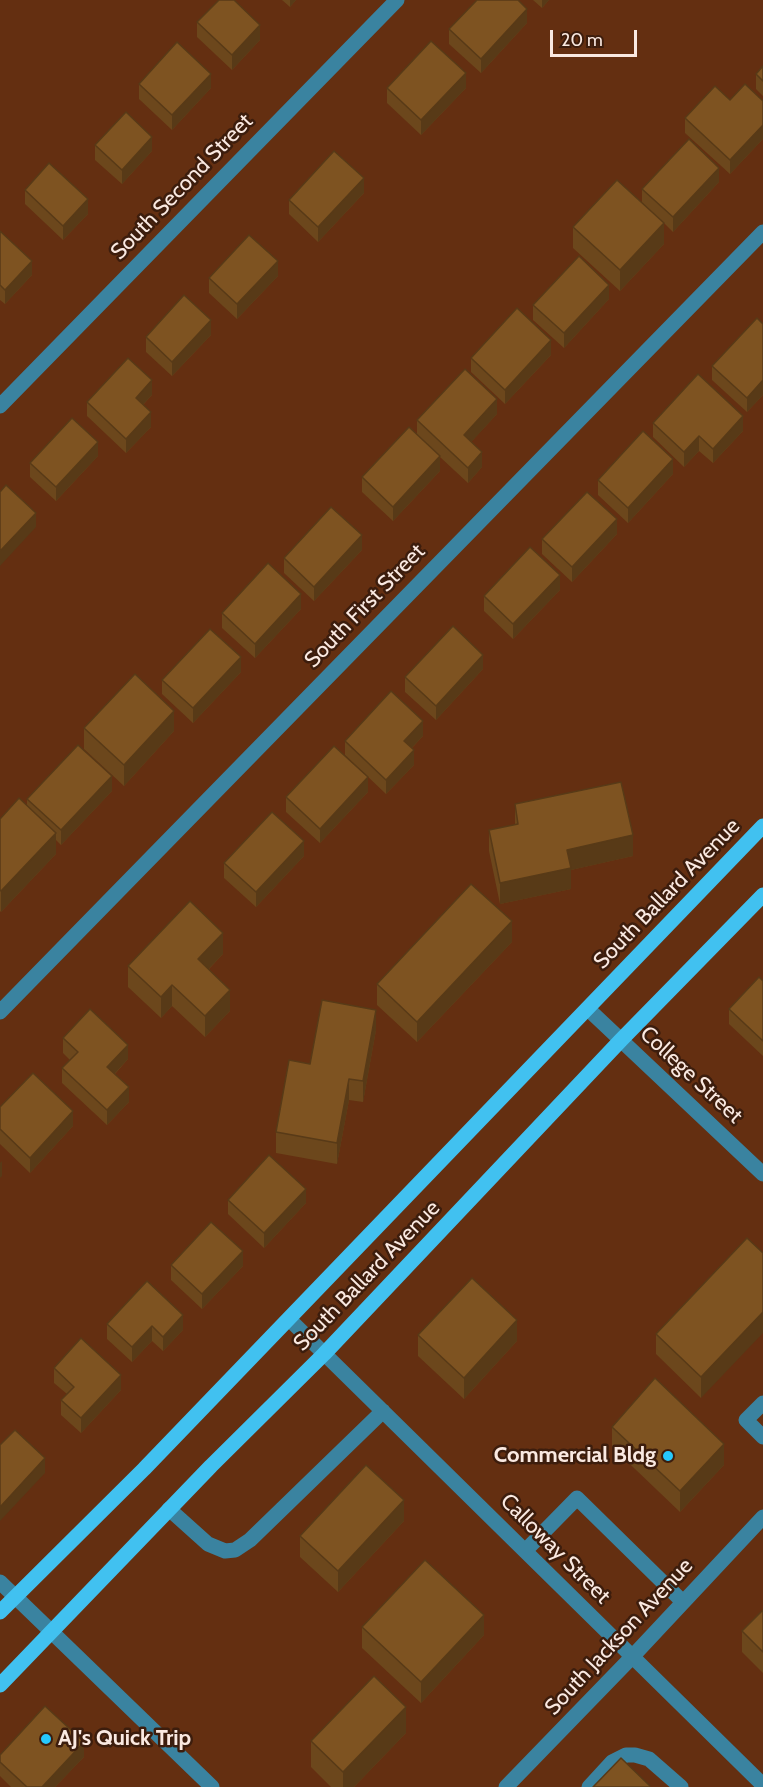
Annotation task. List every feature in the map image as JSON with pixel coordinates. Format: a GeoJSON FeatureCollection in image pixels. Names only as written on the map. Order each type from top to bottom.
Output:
{"type":"FeatureCollection","features":[{"type":"Feature","properties":{"kind":"main road","name":"South Ballard Avenue"},"geometry":{"type":"LineString","coordinates":[[0,1612],[289,1320],[763,826]]}},
{"type":"Feature","properties":{"kind":"main road","name":"South Ballard Avenue"},"geometry":{"type":"LineString","coordinates":[[0,1684],[169,1509],[324,1354],[621,1040],[763,895]]}},
{"type":"Feature","properties":{"kind":"street","name":"South Second Street"},"geometry":{"type":"LineString","coordinates":[[0,406],[397,0]]}},
{"type":"Feature","properties":{"kind":"street","name":"South First Street"},"geometry":{"type":"LineString","coordinates":[[0,1012],[763,232]]}},
{"type":"Feature","properties":{"kind":"street","name":"College Street"},"geometry":{"type":"LineString","coordinates":[[588,1009],[763,1174]]}},
{"type":"Feature","properties":{"kind":"street","name":"Calloway Street"},"geometry":{"type":"LineString","coordinates":[[289,1320],[763,1785]]}},
{"type":"Feature","properties":{"kind":"street"},"geometry":{"type":"LineString","coordinates":[[763,1403],[746,1420],[763,1437]]}},
{"type":"Feature","properties":{"kind":"street"},"geometry":{"type":"LineString","coordinates":[[169,1509],[208,1544],[225,1551],[235,1550],[250,1540],[383,1411]]}},
{"type":"Feature","properties":{"kind":"street"},"geometry":{"type":"LineString","coordinates":[[525,1551],[577,1498],[683,1602]]}},
{"type":"Feature","properties":{"kind":"street","name":"South Jackson Avenue"},"geometry":{"type":"LineString","coordinates":[[506,1787],[763,1517]]}},
{"type":"Feature","properties":{"kind":"street"},"geometry":{"type":"LineString","coordinates":[[0,1582],[212,1787]]}},
{"type":"Feature","properties":{"kind":"street"},"geometry":{"type":"LineString","coordinates":[[589,1787],[612,1762],[626,1755],[635,1755],[649,1759],[681,1787]]}},
{"type":"Feature","properties":{"kind":"building"},"geometry":{"type":"Polygon","coordinates":[[[219,0],[234,0],[260,25],[232,55],[197,22],[219,0]]]}},
{"type":"Feature","properties":{"kind":"building"},"geometry":{"type":"Polygon","coordinates":[[[477,0],[518,0],[527,9],[481,59],[449,29],[477,0]]]}},
{"type":"Feature","properties":{"kind":"building"},"geometry":{"type":"Polygon","coordinates":[[[431,41],[466,73],[421,120],[387,88],[431,41]]]}},
{"type":"Feature","properties":{"kind":"building"},"geometry":{"type":"Polygon","coordinates":[[[177,42],[211,74],[172,115],[139,84],[177,42]]]}},
{"type":"Feature","properties":{"kind":"building"},"geometry":{"type":"Polygon","coordinates":[[[763,66],[763,81],[756,74],[763,66]]]}},
{"type":"Feature","properties":{"kind":"building"},"geometry":{"type":"Polygon","coordinates":[[[745,84],[763,101],[763,125],[730,160],[685,118],[715,86],[730,100],[745,84]]]}},
{"type":"Feature","properties":{"kind":"building"},"geometry":{"type":"Polygon","coordinates":[[[126,112],[152,137],[122,170],[95,145],[126,112]]]}},
{"type":"Feature","properties":{"kind":"building"},"geometry":{"type":"Polygon","coordinates":[[[689,139],[719,168],[673,217],[642,189],[689,139]]]}},
{"type":"Feature","properties":{"kind":"building"},"geometry":{"type":"Polygon","coordinates":[[[334,151],[364,178],[318,227],[289,200],[334,151]]]}},
{"type":"Feature","properties":{"kind":"building"},"geometry":{"type":"Polygon","coordinates":[[[49,163],[88,199],[63,226],[25,190],[49,163]]]}},
{"type":"Feature","properties":{"kind":"building"},"geometry":{"type":"Polygon","coordinates":[[[617,180],[664,223],[620,270],[573,227],[617,180]]]}},
{"type":"Feature","properties":{"kind":"building"},"geometry":{"type":"Polygon","coordinates":[[[0,231],[32,261],[5,290],[0,285],[0,231]]]}},
{"type":"Feature","properties":{"kind":"building"},"geometry":{"type":"Polygon","coordinates":[[[249,235],[278,261],[237,304],[209,278],[249,235]]]}},
{"type":"Feature","properties":{"kind":"building"},"geometry":{"type":"Polygon","coordinates":[[[579,256],[609,285],[564,333],[533,305],[579,256]]]}},
{"type":"Feature","properties":{"kind":"building"},"geometry":{"type":"Polygon","coordinates":[[[184,295],[211,320],[172,362],[146,337],[184,295]]]}},
{"type":"Feature","properties":{"kind":"building"},"geometry":{"type":"Polygon","coordinates":[[[517,308],[551,340],[505,390],[471,358],[517,308]]]}},
{"type":"Feature","properties":{"kind":"building"},"geometry":{"type":"Polygon","coordinates":[[[757,318],[763,324],[763,380],[747,398],[712,366],[757,318]]]}},
{"type":"Feature","properties":{"kind":"building"},"geometry":{"type":"Polygon","coordinates":[[[128,358],[152,380],[136,398],[151,412],[126,439],[87,402],[128,358]]]}},
{"type":"Feature","properties":{"kind":"building"},"geometry":{"type":"Polygon","coordinates":[[[465,369],[497,399],[464,435],[482,452],[468,468],[417,420],[465,369]]]}},
{"type":"Feature","properties":{"kind":"building"},"geometry":{"type":"Polygon","coordinates":[[[698,374],[743,416],[713,449],[699,436],[684,452],[653,423],[698,374]]]}},
{"type":"Feature","properties":{"kind":"building"},"geometry":{"type":"Polygon","coordinates":[[[72,418],[98,442],[56,487],[30,463],[72,418]]]}},
{"type":"Feature","properties":{"kind":"building"},"geometry":{"type":"Polygon","coordinates":[[[409,427],[440,456],[393,507],[362,477],[409,427]]]}},
{"type":"Feature","properties":{"kind":"building"},"geometry":{"type":"Polygon","coordinates":[[[643,431],[673,459],[628,508],[598,480],[643,431]]]}},
{"type":"Feature","properties":{"kind":"building"},"geometry":{"type":"Polygon","coordinates":[[[6,485],[36,513],[0,551],[0,492],[6,485]]]}},
{"type":"Feature","properties":{"kind":"building"},"geometry":{"type":"Polygon","coordinates":[[[587,492],[617,519],[572,567],[542,539],[587,492]]]}},
{"type":"Feature","properties":{"kind":"building"},"geometry":{"type":"Polygon","coordinates":[[[331,507],[362,535],[314,587],[284,558],[331,507]]]}},
{"type":"Feature","properties":{"kind":"building"},"geometry":{"type":"Polygon","coordinates":[[[530,547],[560,575],[513,624],[484,596],[530,547]]]}},
{"type":"Feature","properties":{"kind":"building"},"geometry":{"type":"Polygon","coordinates":[[[268,563],[301,594],[255,644],[222,613],[268,563]]]}},
{"type":"Feature","properties":{"kind":"building"},"geometry":{"type":"Polygon","coordinates":[[[453,626],[483,655],[436,706],[405,677],[453,626]]]}},
{"type":"Feature","properties":{"kind":"building"},"geometry":{"type":"Polygon","coordinates":[[[210,629],[241,657],[193,708],[162,680],[210,629]]]}},
{"type":"Feature","properties":{"kind":"building"},"geometry":{"type":"Polygon","coordinates":[[[135,674],[174,711],[124,765],[84,728],[135,674]]]}},
{"type":"Feature","properties":{"kind":"building"},"geometry":{"type":"Polygon","coordinates":[[[391,691],[423,721],[404,741],[414,750],[386,780],[345,741],[391,691]]]}},
{"type":"Feature","properties":{"kind":"building"},"geometry":{"type":"Polygon","coordinates":[[[78,745],[112,776],[61,830],[27,799],[78,745]]]}},
{"type":"Feature","properties":{"kind":"building"},"geometry":{"type":"Polygon","coordinates":[[[334,746],[368,777],[320,829],[286,797],[334,746]]]}},
{"type":"Feature","properties":{"kind":"building"},"geometry":{"type":"Polygon","coordinates":[[[621,782],[633,835],[567,850],[571,868],[500,883],[489,830],[518,824],[515,804],[621,782]]]}},
{"type":"Feature","properties":{"kind":"building"},"geometry":{"type":"Polygon","coordinates":[[[19,798],[56,833],[1,891],[0,819],[19,798]]]}},
{"type":"Feature","properties":{"kind":"building"},"geometry":{"type":"Polygon","coordinates":[[[272,812],[304,841],[256,892],[224,863],[272,812]]]}},
{"type":"Feature","properties":{"kind":"building"},"geometry":{"type":"Polygon","coordinates":[[[471,884],[512,921],[417,1022],[377,984],[471,884]]]}},
{"type":"Feature","properties":{"kind":"building"},"geometry":{"type":"Polygon","coordinates":[[[190,901],[223,933],[198,959],[230,990],[205,1016],[172,985],[161,997],[128,966],[190,901]]]}},
{"type":"Feature","properties":{"kind":"building"},"geometry":{"type":"Polygon","coordinates":[[[759,977],[763,981],[763,1041],[729,1009],[759,977]]]}},
{"type":"Feature","properties":{"kind":"building"},"geometry":{"type":"Polygon","coordinates":[[[322,1000],[376,1010],[363,1081],[349,1079],[337,1143],[276,1132],[289,1060],[310,1064],[322,1000]]]}},
{"type":"Feature","properties":{"kind":"building"},"geometry":{"type":"Polygon","coordinates":[[[90,1009],[128,1045],[107,1067],[129,1087],[107,1110],[62,1068],[78,1052],[63,1038],[90,1009]]]}},
{"type":"Feature","properties":{"kind":"building"},"geometry":{"type":"Polygon","coordinates":[[[33,1073],[73,1111],[30,1158],[0,1129],[0,1107],[33,1073]]]}},
{"type":"Feature","properties":{"kind":"building"},"geometry":{"type":"Polygon","coordinates":[[[269,1155],[306,1189],[264,1233],[228,1200],[269,1155]]]}},
{"type":"Feature","properties":{"kind":"building"},"geometry":{"type":"Polygon","coordinates":[[[211,1222],[243,1251],[202,1294],[171,1265],[211,1222]]]}},
{"type":"Feature","properties":{"kind":"building"},"geometry":{"type":"Polygon","coordinates":[[[747,1238],[763,1253],[763,1312],[701,1377],[656,1334],[747,1238]]]}},
{"type":"Feature","properties":{"kind":"building"},"geometry":{"type":"Polygon","coordinates":[[[472,1278],[517,1320],[464,1378],[418,1335],[472,1278]]]}},
{"type":"Feature","properties":{"kind":"building"},"geometry":{"type":"Polygon","coordinates":[[[147,1281],[183,1315],[163,1337],[152,1326],[132,1347],[107,1324],[147,1281]]]}},
{"type":"Feature","properties":{"kind":"building"},"geometry":{"type":"Polygon","coordinates":[[[81,1338],[121,1375],[81,1418],[61,1400],[74,1387],[54,1368],[81,1338]]]}},
{"type":"Feature","properties":{"kind":"building","name":"Commercial Bldg"},"geometry":{"type":"Polygon","coordinates":[[[655,1378],[724,1444],[680,1491],[612,1427],[655,1378]]]}},
{"type":"Feature","properties":{"kind":"building"},"geometry":{"type":"Polygon","coordinates":[[[15,1430],[45,1458],[0,1507],[0,1445],[15,1430]]]}},
{"type":"Feature","properties":{"kind":"building"},"geometry":{"type":"Polygon","coordinates":[[[366,1465],[404,1500],[338,1571],[300,1536],[366,1465]]]}},
{"type":"Feature","properties":{"kind":"building"},"geometry":{"type":"Polygon","coordinates":[[[425,1560],[484,1615],[421,1682],[362,1627],[425,1560]]]}},
{"type":"Feature","properties":{"kind":"building"},"geometry":{"type":"Polygon","coordinates":[[[763,1610],[763,1652],[742,1631],[763,1610]]]}},
{"type":"Feature","properties":{"kind":"building"},"geometry":{"type":"Polygon","coordinates":[[[374,1676],[406,1707],[343,1772],[311,1741],[374,1676]]]}},
{"type":"Feature","properties":{"kind":"building","name":"AJ's Quick Trip"},"geometry":{"type":"Polygon","coordinates":[[[45,1706],[84,1742],[42,1787],[27,1787],[0,1762],[0,1755],[45,1706]]]}},
{"type":"Feature","properties":{"kind":"building"},"geometry":{"type":"Polygon","coordinates":[[[621,1758],[650,1786],[593,1787],[621,1758]]]}},
{"type":"Feature","properties":{"kind":"place","name":"Commercial Bldg"},"geometry":{"type":"Point","coordinates":[668,1456]}},
{"type":"Feature","properties":{"kind":"place","name":"AJ's Quick Trip"},"geometry":{"type":"Point","coordinates":[46,1739]}}]}
